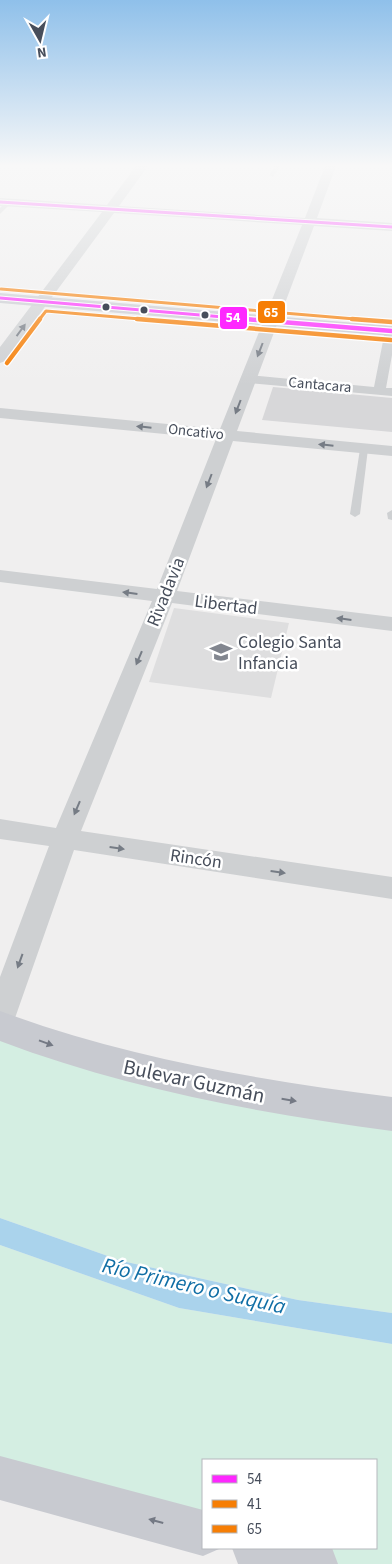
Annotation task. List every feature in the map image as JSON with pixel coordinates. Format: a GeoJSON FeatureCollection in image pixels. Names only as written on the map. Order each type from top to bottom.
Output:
{"type":"FeatureCollection","features":[{"type":"Feature","properties":{"kind":"main road"},"geometry":{"type":"LineString","coordinates":[[0,298],[271,321],[392,329]]}},
{"type":"Feature","properties":{"kind":"main road","name":"Bulevar Guzmán"},"geometry":{"type":"LineString","coordinates":[[0,1026],[96,1059],[179,1080],[249,1094],[392,1114]]}},
{"type":"Feature","properties":{"kind":"main road"},"geometry":{"type":"LineString","coordinates":[[0,1478],[202,1534]]}},
{"type":"Feature","properties":{"kind":"main road"},"geometry":{"type":"LineString","coordinates":[[259,1549],[314,1564]]}},
{"type":"Feature","properties":{"kind":"street"},"geometry":{"type":"LineString","coordinates":[[0,358],[88,239]]}},
{"type":"Feature","properties":{"kind":"street","name":"Rivadavia"},"geometry":{"type":"LineString","coordinates":[[0,1018],[64,840],[164,597],[303,239]]}},
{"type":"Feature","properties":{"kind":"street"},"geometry":{"type":"LineString","coordinates":[[379,391],[392,329]]}},
{"type":"Feature","properties":{"kind":"street","name":"Cantacara"},"geometry":{"type":"LineString","coordinates":[[249,379],[392,392]]}},
{"type":"Feature","properties":{"kind":"street","name":"Oncativo"},"geometry":{"type":"LineString","coordinates":[[0,413],[392,451]]}},
{"type":"Feature","properties":{"kind":"street","name":"Libertad"},"geometry":{"type":"LineString","coordinates":[[0,576],[392,624]]}},
{"type":"Feature","properties":{"kind":"street","name":"Rincón"},"geometry":{"type":"LineString","coordinates":[[0,829],[392,888]]}},
{"type":"Feature","properties":{"kind":"lane"},"geometry":{"type":"LineString","coordinates":[[354,514],[364,449]]}},
{"type":"Feature","properties":{"kind":"lane"},"geometry":{"type":"LineString","coordinates":[[391,517],[392,513]]}},
{"type":"Feature","properties":{"kind":"shaded area","name":"Colegio Santa Infancia"},"geometry":{"type":"Polygon","coordinates":[[[174,608],[289,623],[271,698],[149,682],[174,608]]]}},
{"type":"Feature","properties":{"kind":"green space"},"geometry":{"type":"Polygon","coordinates":[[[0,1027],[392,1114],[392,1313],[298,1300],[122,1261],[0,1218],[0,1027]]]}},
{"type":"Feature","properties":{"kind":"green space"},"geometry":{"type":"Polygon","coordinates":[[[0,1245],[179,1308],[392,1344],[392,1564],[315,1564],[259,1549],[377,1549],[377,1459],[202,1459],[202,1533],[0,1478],[0,1245]]]}},
{"type":"Feature","properties":{"kind":"water","name":"Río Primero o Suquía"},"geometry":{"type":"Polygon","coordinates":[[[0,1218],[122,1261],[298,1300],[392,1313],[392,1344],[179,1308],[0,1245],[0,1218]]]}},
{"type":"Feature","properties":{"kind":"building"},"geometry":{"type":"Polygon","coordinates":[[[273,387],[392,398],[392,432],[262,420],[273,387]]]}},
{"type":"Feature","properties":{"kind":"transit line","name":"65"},"geometry":{"type":"LineString","coordinates":[[1,289],[392,322]]}},
{"type":"Feature","properties":{"kind":"transit line","name":"54"},"geometry":{"type":"LineString","coordinates":[[0,298],[392,331]]}},
{"type":"Feature","properties":{"kind":"transit line","name":"41"},"geometry":{"type":"LineString","coordinates":[[7,363],[46,311],[391,340]]}},
{"type":"Feature","properties":{"kind":"place","name":"Colegio Santa Infancia"},"geometry":{"type":"Point","coordinates":[221,652]}}]}
